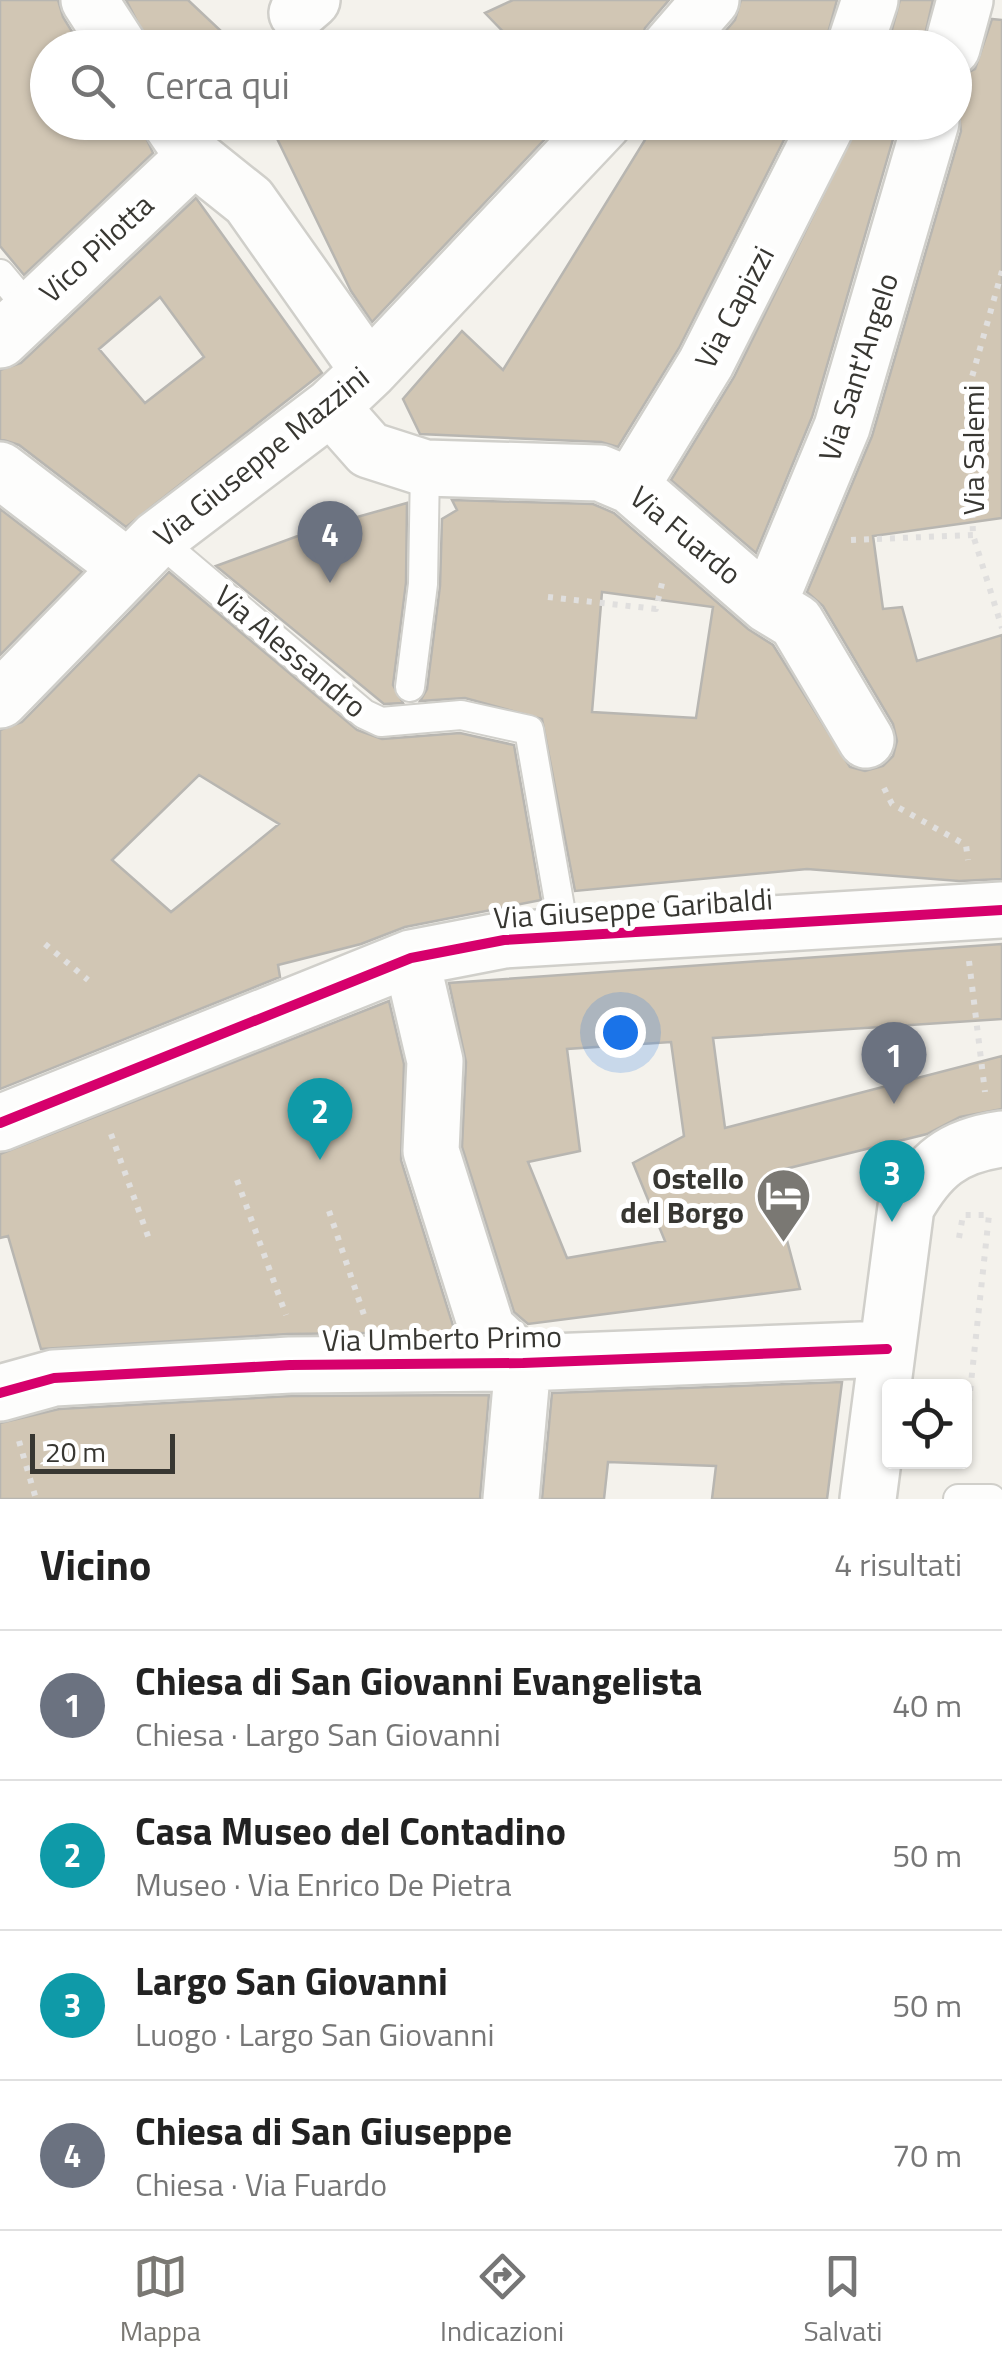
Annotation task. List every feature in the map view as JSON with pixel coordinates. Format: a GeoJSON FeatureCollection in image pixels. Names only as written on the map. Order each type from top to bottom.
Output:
{"type":"FeatureCollection","features":[{"type":"Feature","properties":{"kind":"street"},"geometry":{"type":"LineString","coordinates":[[89,0],[108,30]]}},
{"type":"Feature","properties":{"kind":"street"},"geometry":{"type":"LineString","coordinates":[[685,30],[711,0]]}},
{"type":"Feature","properties":{"kind":"street"},"geometry":{"type":"LineString","coordinates":[[860,30],[870,0]]}},
{"type":"Feature","properties":{"kind":"street"},"geometry":{"type":"LineString","coordinates":[[956,30],[964,0]]}},
{"type":"Feature","properties":{"kind":"street","name":"Via Fuardo"},"geometry":{"type":"LineString","coordinates":[[182,140],[250,202],[350,389],[369,450],[425,468],[600,473],[631,486],[768,604],[796,622],[866,740]]}},
{"type":"Feature","properties":{"kind":"street","name":"Vico Pilotta"},"geometry":{"type":"LineString","coordinates":[[10,308],[182,140]]}},
{"type":"Feature","properties":{"kind":"street","name":"Via Giuseppe Mazzini"},"geometry":{"type":"LineString","coordinates":[[0,700],[142,553],[350,389],[587,140]]}},
{"type":"Feature","properties":{"kind":"street","name":"Via Capizzi"},"geometry":{"type":"LineString","coordinates":[[631,486],[706,363],[819,140]]}},
{"type":"Feature","properties":{"kind":"street","name":"Via Sant'Angelo"},"geometry":{"type":"LineString","coordinates":[[768,604],[842,427],[926,140]]}},
{"type":"Feature","properties":{"kind":"street"},"geometry":{"type":"LineString","coordinates":[[0,470],[142,553]]}},
{"type":"Feature","properties":{"kind":"street","name":"Via Giuseppe Garibaldi"},"geometry":{"type":"LineString","coordinates":[[0,1123],[410,958],[504,940],[990,910]]}},
{"type":"Feature","properties":{"kind":"street"},"geometry":{"type":"LineString","coordinates":[[410,958],[435,1061],[431,1151],[487,1329],[523,1363],[511,1499]]}},
{"type":"Feature","properties":{"kind":"street"},"geometry":{"type":"LineString","coordinates":[[868,1499],[906,1208],[926,1173],[968,1145],[996,1140]]}},
{"type":"Feature","properties":{"kind":"street","name":"Via Umberto Primo"},"geometry":{"type":"LineString","coordinates":[[8,1412],[54,1378],[300,1364],[523,1363],[887,1349]]}},
{"type":"Feature","properties":{"kind":"lane"},"geometry":{"type":"LineString","coordinates":[[410,687],[424,584],[425,468]]}},
{"type":"Feature","properties":{"kind":"lane","name":"Via Alessandro"},"geometry":{"type":"LineString","coordinates":[[142,553],[380,722],[461,715],[529,730],[565,936]]}},
{"type":"Feature","properties":{"kind":"lane"},"geometry":{"type":"LineString","coordinates":[[958,1499],[992,1499]]}},
{"type":"Feature","properties":{"kind":"path"},"geometry":{"type":"LineString","coordinates":[[864,540],[973,535]]}},
{"type":"Feature","properties":{"kind":"path"},"geometry":{"type":"LineString","coordinates":[[548,598],[656,609],[661,580],[708,552]]}},
{"type":"Feature","properties":{"kind":"path"},"geometry":{"type":"LineString","coordinates":[[892,804],[966,845],[990,910],[969,960],[996,1140]]}},
{"type":"Feature","properties":{"kind":"path"},"geometry":{"type":"LineString","coordinates":[[45,944],[88,980]]}},
{"type":"Feature","properties":{"kind":"path"},"geometry":{"type":"LineString","coordinates":[[93,1086],[149,1240]]}},
{"type":"Feature","properties":{"kind":"path"},"geometry":{"type":"LineString","coordinates":[[236,1180],[300,1364]]}},
{"type":"Feature","properties":{"kind":"path"},"geometry":{"type":"LineString","coordinates":[[329,1212],[380,1364]]}},
{"type":"Feature","properties":{"kind":"path"},"geometry":{"type":"LineString","coordinates":[[956,1252],[962,1215],[989,1215],[971,1379]]}},
{"type":"Feature","properties":{"kind":"path"},"geometry":{"type":"LineString","coordinates":[[8,1412],[36,1499]]}},
{"type":"Feature","properties":{"kind":"building"},"geometry":{"type":"Polygon","coordinates":[[[0,0],[58,0],[71,30],[30,30],[30,140],[147,140],[153,153],[24,275],[0,246],[0,0]]]}},
{"type":"Feature","properties":{"kind":"building"},"geometry":{"type":"Polygon","coordinates":[[[126,0],[188,0],[220,30],[142,30],[126,0]]]}},
{"type":"Feature","properties":{"kind":"building"},"geometry":{"type":"Polygon","coordinates":[[[513,0],[669,0],[644,30],[502,30],[485,13],[513,0]]]}},
{"type":"Feature","properties":{"kind":"building"},"geometry":{"type":"Polygon","coordinates":[[[741,0],[837,0],[829,30],[726,30],[735,20],[741,0]]]}},
{"type":"Feature","properties":{"kind":"building"},"geometry":{"type":"Polygon","coordinates":[[[900,0],[933,0],[926,30],[892,30],[900,0]]]}},
{"type":"Feature","properties":{"kind":"building"},"geometry":{"type":"Polygon","coordinates":[[[992,19],[1002,20],[1002,518],[873,536],[883,609],[902,607],[917,661],[1002,635],[1002,879],[959,881],[807,869],[575,891],[542,719],[465,698],[420,701],[427,689],[440,586],[442,519],[457,510],[452,500],[593,504],[614,513],[748,629],[773,645],[850,767],[865,771],[883,766],[893,756],[897,741],[893,724],[823,606],[807,592],[872,436],[958,140],[972,140],[972,70],[992,19]],[[602,592],[592,712],[696,718],[713,607],[602,592]]]}},
{"type":"Feature","properties":{"kind":"building"},"geometry":{"type":"Polygon","coordinates":[[[278,140],[544,140],[372,322],[351,291],[278,140]]]}},
{"type":"Feature","properties":{"kind":"building"},"geometry":{"type":"Polygon","coordinates":[[[645,140],[784,140],[679,348],[618,447],[601,442],[420,434],[403,399],[462,331],[503,370],[645,140]]]}},
{"type":"Feature","properties":{"kind":"building"},"geometry":{"type":"Polygon","coordinates":[[[850,140],[893,140],[812,417],[756,553],[671,480],[734,377],[850,140]]]}},
{"type":"Feature","properties":{"kind":"building"},"geometry":{"type":"Polygon","coordinates":[[[196,198],[322,373],[126,527],[19,445],[0,439],[0,370],[21,363],[196,198]],[[160,297],[99,349],[145,403],[204,357],[160,297]]]}},
{"type":"Feature","properties":{"kind":"building"},"geometry":{"type":"Polygon","coordinates":[[[407,503],[406,583],[393,685],[403,703],[384,704],[216,566],[325,526],[407,503]]]}},
{"type":"Feature","properties":{"kind":"building"},"geometry":{"type":"Polygon","coordinates":[[[0,509],[82,572],[0,655],[0,509]]]}},
{"type":"Feature","properties":{"kind":"building"},"geometry":{"type":"Polygon","coordinates":[[[169,572],[357,730],[382,739],[460,733],[514,745],[541,900],[405,927],[361,944],[278,965],[280,977],[0,1089],[0,730],[22,722],[169,572]],[[199,775],[112,860],[171,912],[279,824],[199,775]]]}},
{"type":"Feature","properties":{"kind":"building"},"geometry":{"type":"Polygon","coordinates":[[[1002,944],[1002,1019],[713,1038],[725,1128],[1002,1056],[1002,1109],[960,1117],[927,1134],[769,1173],[800,1289],[528,1324],[514,1312],[462,1147],[466,1062],[449,983],[1002,944]],[[671,1042],[567,1049],[580,1151],[528,1162],[567,1258],[665,1241],[633,1163],[684,1136],[671,1042]]]}},
{"type":"Feature","properties":{"kind":"building"},"geometry":{"type":"Polygon","coordinates":[[[389,1001],[404,1064],[401,1160],[455,1332],[288,1334],[41,1349],[8,1236],[0,1238],[0,1154],[389,1001]]]}},
{"type":"Feature","properties":{"kind":"building"},"geometry":{"type":"Polygon","coordinates":[[[842,1382],[827,1499],[712,1499],[716,1466],[608,1462],[604,1499],[542,1499],[552,1393],[842,1382]]]}},
{"type":"Feature","properties":{"kind":"building"},"geometry":{"type":"Polygon","coordinates":[[[489,1395],[480,1499],[0,1499],[0,1423],[59,1409],[291,1396],[489,1395]]]}},
{"type":"Feature","properties":{"kind":"cycle path"},"geometry":{"type":"LineString","coordinates":[[0,1123],[411,958],[504,940],[1002,910]]}},
{"type":"Feature","properties":{"kind":"cycle path"},"geometry":{"type":"LineString","coordinates":[[0,1393],[54,1378],[290,1365],[523,1363],[887,1349]]}},
{"type":"Feature","properties":{"kind":"place","name":"Chiesa di San Giuseppe"},"geometry":{"type":"Point","coordinates":[330,583]}},
{"type":"Feature","properties":{"kind":"place","name":"Chiesa di San Giovanni Evangelista"},"geometry":{"type":"Point","coordinates":[894,1104]}},
{"type":"Feature","properties":{"kind":"place","name":"Casa Museo del Contadino"},"geometry":{"type":"Point","coordinates":[320,1160]}},
{"type":"Feature","properties":{"kind":"place","name":"Largo San Giovanni"},"geometry":{"type":"Point","coordinates":[892,1222]}},
{"type":"Feature","properties":{"kind":"place","name":"Ostello del Borgo"},"geometry":{"type":"Point","coordinates":[783,1244]}}]}
